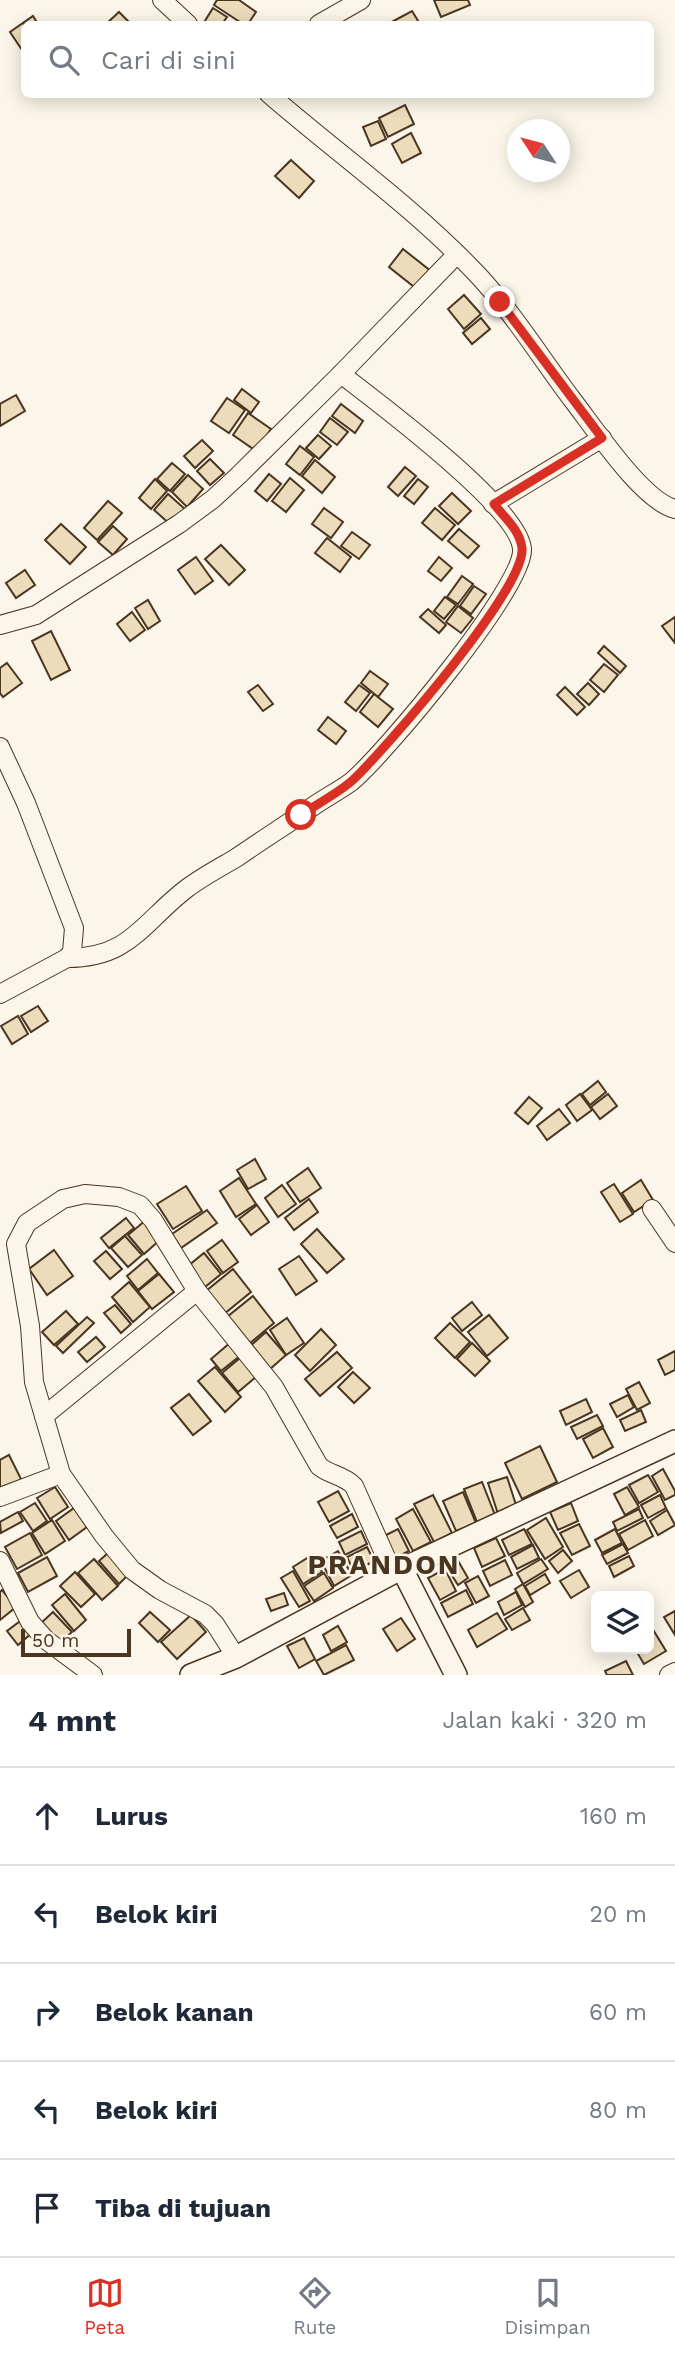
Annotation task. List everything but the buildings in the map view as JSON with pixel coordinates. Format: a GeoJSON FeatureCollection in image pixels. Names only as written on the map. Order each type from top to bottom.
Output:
{"type":"FeatureCollection","features":[{"type":"Feature","properties":{"kind":"main road"},"geometry":{"type":"LineString","coordinates":[[191,1675],[236,1657],[398,1571],[675,1441]]}},
{"type":"Feature","properties":{"kind":"main road"},"geometry":{"type":"LineString","coordinates":[[398,1571],[456,1675]]}},
{"type":"Feature","properties":{"kind":"street"},"geometry":{"type":"LineString","coordinates":[[162,0],[185,21]]}},
{"type":"Feature","properties":{"kind":"street"},"geometry":{"type":"LineString","coordinates":[[324,21],[361,0]]}},
{"type":"Feature","properties":{"kind":"street"},"geometry":{"type":"LineString","coordinates":[[274,98],[434,232],[477,274],[602,438],[654,499],[675,509]]}},
{"type":"Feature","properties":{"kind":"street"},"geometry":{"type":"LineString","coordinates":[[0,625],[36,615],[179,524],[213,499],[341,374],[457,254]]}},
{"type":"Feature","properties":{"kind":"street"},"geometry":{"type":"LineString","coordinates":[[67,958],[90,958],[120,947],[186,889],[351,781],[398,734],[495,610],[521,557],[522,550],[516,531],[494,504],[448,460],[341,374]]}},
{"type":"Feature","properties":{"kind":"street"},"geometry":{"type":"LineString","coordinates":[[494,504],[602,438]]}},
{"type":"Feature","properties":{"kind":"street"},"geometry":{"type":"LineString","coordinates":[[0,747],[26,803],[74,928],[72,951],[67,958],[0,994]]}},
{"type":"Feature","properties":{"kind":"street"},"geometry":{"type":"LineString","coordinates":[[236,1657],[215,1624],[205,1614],[160,1590],[132,1570],[104,1536],[61,1474],[34,1382],[30,1325],[16,1244],[26,1223],[62,1199],[85,1194],[119,1196],[140,1205],[153,1220],[197,1291],[274,1387],[319,1466],[324,1471],[344,1477],[354,1486],[398,1571]]}},
{"type":"Feature","properties":{"kind":"street"},"geometry":{"type":"LineString","coordinates":[[652,1209],[675,1243]]}},
{"type":"Feature","properties":{"kind":"street"},"geometry":{"type":"LineString","coordinates":[[44,1416],[197,1291]]}},
{"type":"Feature","properties":{"kind":"street"},"geometry":{"type":"LineString","coordinates":[[0,1497],[61,1474]]}},
{"type":"Feature","properties":{"kind":"street"},"geometry":{"type":"LineString","coordinates":[[0,1561],[30,1622],[46,1640],[93,1675]]}},
{"type":"Feature","properties":{"kind":"street"},"geometry":{"type":"LineString","coordinates":[[669,1675],[675,1672]]}},
{"type":"Feature","properties":{"kind":"district","name":"PRANDON"},"geometry":{"type":"Point","coordinates":[384,1564]}},
{"type":"Feature","properties":{"kind":"route"},"geometry":{"type":"LineString","coordinates":[[301,815],[351,781],[398,734],[495,610],[522,550],[516,531],[494,504],[602,438],[500,302]]}}]}
